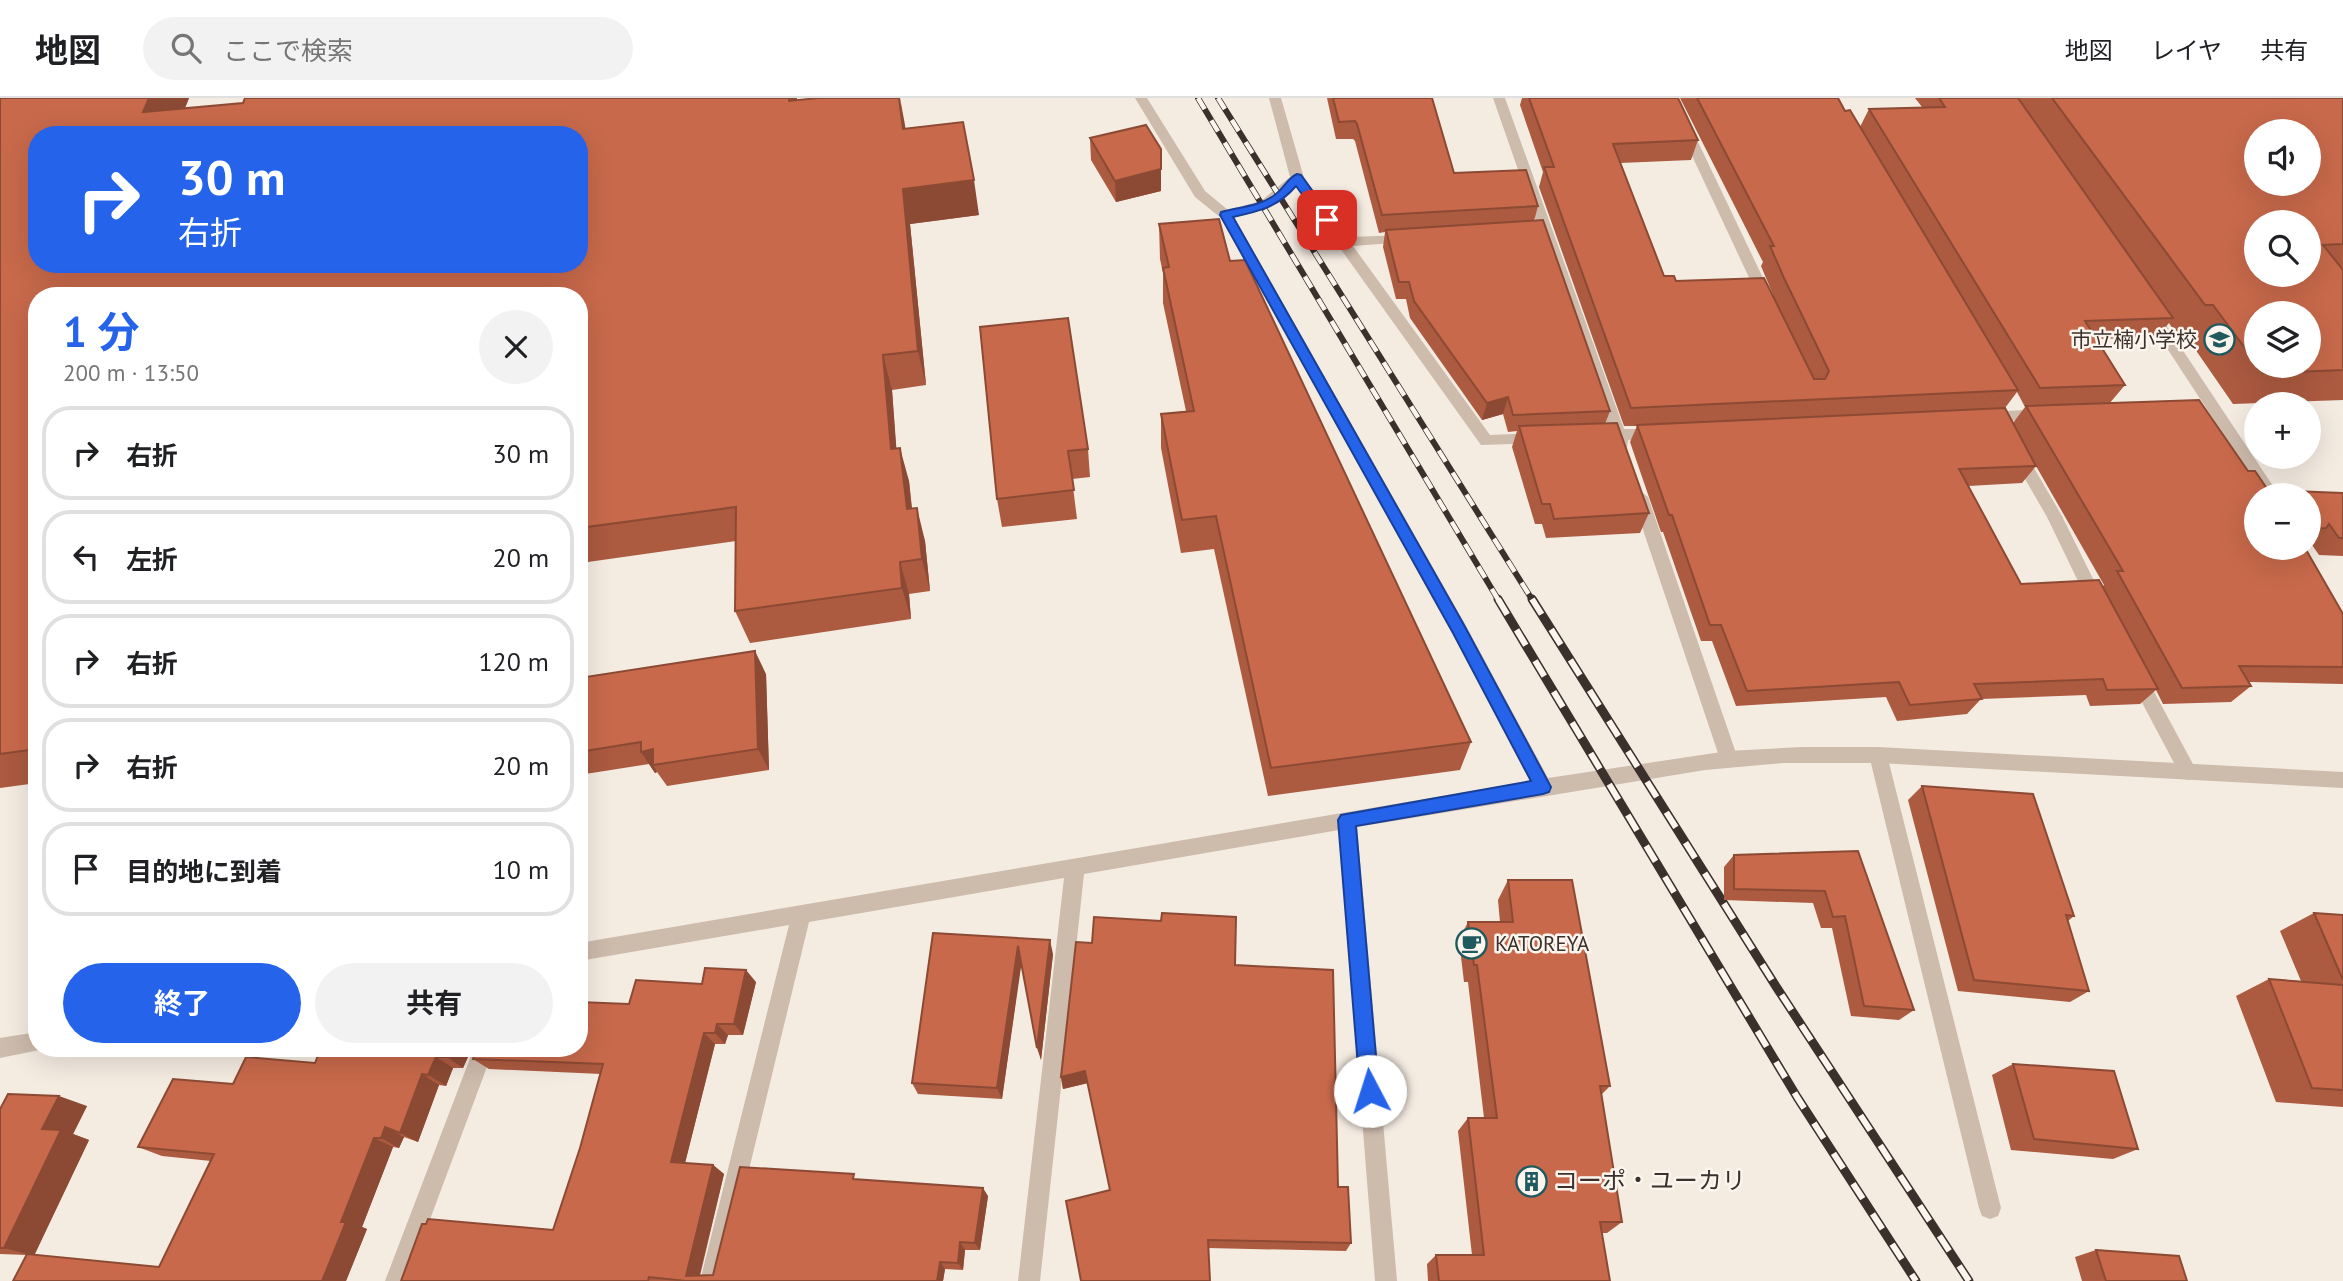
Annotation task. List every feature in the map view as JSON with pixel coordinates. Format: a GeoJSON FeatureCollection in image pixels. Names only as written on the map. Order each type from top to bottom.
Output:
{"type":"FeatureCollection","features":[{"type":"Feature","properties":{"kind":"street"},"geometry":{"type":"LineString","coordinates":[[1141,98],[1200,194],[1226,215],[1459,629],[1543,787]]}},
{"type":"Feature","properties":{"kind":"street"},"geometry":{"type":"LineString","coordinates":[[1275,98],[1297,178],[1486,441],[1552,438]]}},
{"type":"Feature","properties":{"kind":"street"},"geometry":{"type":"LineString","coordinates":[[1499,98],[1540,231],[1627,461]]}},
{"type":"Feature","properties":{"kind":"street"},"geometry":{"type":"LineString","coordinates":[[1671,98],[1775,318]]}},
{"type":"Feature","properties":{"kind":"street"},"geometry":{"type":"LineString","coordinates":[[1226,215],[1264,206],[1280,197],[1297,178]]}},
{"type":"Feature","properties":{"kind":"street"},"geometry":{"type":"LineString","coordinates":[[1343,242],[1424,237]]}},
{"type":"Feature","properties":{"kind":"street"},"geometry":{"type":"LineString","coordinates":[[2139,297],[2207,407],[2262,483]]}},
{"type":"Feature","properties":{"kind":"street"},"geometry":{"type":"LineString","coordinates":[[1970,418],[1997,416],[2016,409],[2061,413]]}},
{"type":"Feature","properties":{"kind":"street"},"geometry":{"type":"LineString","coordinates":[[1997,416],[2054,516],[2102,613]]}},
{"type":"Feature","properties":{"kind":"street"},"geometry":{"type":"LineString","coordinates":[[1579,437],[1673,432]]}},
{"type":"Feature","properties":{"kind":"street"},"geometry":{"type":"LineString","coordinates":[[1636,487],[1729,759]]}},
{"type":"Feature","properties":{"kind":"street"},"geometry":{"type":"LineString","coordinates":[[2129,662],[2188,772]]}},
{"type":"Feature","properties":{"kind":"street"},"geometry":{"type":"LineString","coordinates":[[588,951],[1543,787],[1609,780],[1729,759],[1815,754],[1878,755],[2343,780]]}},
{"type":"Feature","properties":{"kind":"street"},"geometry":{"type":"LineString","coordinates":[[1878,755],[1990,1208]]}},
{"type":"Feature","properties":{"kind":"street"},"geometry":{"type":"LineString","coordinates":[[1347,820],[1386,1281]]}},
{"type":"Feature","properties":{"kind":"street"},"geometry":{"type":"LineString","coordinates":[[1029,1281],[1075,868]]}},
{"type":"Feature","properties":{"kind":"street"},"geometry":{"type":"LineString","coordinates":[[712,1281],[801,916]]}},
{"type":"Feature","properties":{"kind":"street"},"geometry":{"type":"LineString","coordinates":[[0,1048],[28,1043]]}},
{"type":"Feature","properties":{"kind":"street"},"geometry":{"type":"LineString","coordinates":[[396,1281],[481,1057]]}},
{"type":"Feature","properties":{"kind":"building"},"geometry":{"type":"Polygon","coordinates":[[[0,98],[149,98],[143,112],[243,103],[245,98],[789,98],[789,101],[818,98],[899,98],[903,129],[963,122],[974,180],[903,189],[918,351],[883,355],[891,449],[900,448],[907,509],[917,508],[922,559],[900,562],[902,588],[735,611],[736,507],[588,527],[588,287],[28,287],[28,750],[0,754],[0,98]]]}},
{"type":"Feature","properties":{"kind":"building"},"geometry":{"type":"Polygon","coordinates":[[[1333,98],[1432,98],[1454,173],[1526,170],[1538,206],[1382,215],[1357,124],[1355,121],[1339,122],[1333,98]]]}},
{"type":"Feature","properties":{"kind":"building"},"geometry":{"type":"Polygon","coordinates":[[[1529,98],[1678,98],[1698,140],[1613,144],[1664,276],[1674,276],[1676,281],[1764,278],[1814,379],[1825,379],[1829,371],[1770,246],[1774,246],[1697,98],[1838,98],[1845,111],[1850,110],[2018,390],[1631,408],[1544,167],[1554,167],[1529,98]]]}},
{"type":"Feature","properties":{"kind":"building"},"geometry":{"type":"Polygon","coordinates":[[[1939,98],[2018,98],[2173,318],[2085,321],[2125,385],[2040,388],[1869,109],[1945,107],[1939,98]]]}},
{"type":"Feature","properties":{"kind":"building"},"geometry":{"type":"Polygon","coordinates":[[[2052,98],[2343,98],[2343,244],[2323,245],[2343,270],[2343,370],[2321,371],[2321,301],[2244,301],[2244,347],[2213,305],[2205,305],[2052,98]]]}},
{"type":"Feature","properties":{"kind":"building"},"geometry":{"type":"Polygon","coordinates":[[[1146,125],[1161,149],[1161,169],[1115,181],[1090,138],[1146,125]]]}},
{"type":"Feature","properties":{"kind":"building"},"geometry":{"type":"Polygon","coordinates":[[[1219,219],[1230,261],[1245,260],[1471,742],[1271,768],[1216,516],[1182,520],[1161,414],[1194,411],[1163,268],[1169,267],[1159,224],[1219,219]]]}},
{"type":"Feature","properties":{"kind":"building"},"geometry":{"type":"Polygon","coordinates":[[[1543,220],[1610,411],[1513,415],[1508,397],[1487,403],[1414,301],[1409,282],[1399,282],[1386,230],[1543,220]]]}},
{"type":"Feature","properties":{"kind":"building"},"geometry":{"type":"Polygon","coordinates":[[[1068,318],[1088,449],[1068,451],[1074,490],[997,499],[980,327],[1068,318]]]}},
{"type":"Feature","properties":{"kind":"building"},"geometry":{"type":"Polygon","coordinates":[[[2199,400],[2244,469],[2255,471],[2263,483],[2244,483],[2244,560],[2312,560],[2343,614],[2343,667],[2239,666],[2251,686],[2182,688],[2117,571],[2123,571],[2026,406],[2199,400]]]}},
{"type":"Feature","properties":{"kind":"building"},"geometry":{"type":"Polygon","coordinates":[[[2005,408],[2036,466],[1959,469],[2021,584],[2099,580],[2158,689],[2107,690],[2103,679],[1974,684],[1982,699],[1910,705],[1899,682],[1747,691],[1721,625],[1710,625],[1637,425],[2005,408]]]}},
{"type":"Feature","properties":{"kind":"building"},"geometry":{"type":"Polygon","coordinates":[[[1617,423],[1649,513],[1554,519],[1550,504],[1542,504],[1519,426],[1617,423]]]}},
{"type":"Feature","properties":{"kind":"building"},"geometry":{"type":"Polygon","coordinates":[[[2321,492],[2343,493],[2343,538],[2339,538],[2329,524],[2321,528],[2321,492]]]}},
{"type":"Feature","properties":{"kind":"building"},"geometry":{"type":"Polygon","coordinates":[[[755,651],[758,749],[653,765],[653,749],[641,752],[641,742],[588,751],[588,677],[755,651]]]}},
{"type":"Feature","properties":{"kind":"building"},"geometry":{"type":"Polygon","coordinates":[[[1922,786],[2033,794],[2074,916],[2066,915],[2089,991],[1974,980],[1922,786]]]}},
{"type":"Feature","properties":{"kind":"building"},"geometry":{"type":"Polygon","coordinates":[[[1858,851],[1914,1010],[1864,1006],[1845,916],[1833,917],[1825,891],[1734,889],[1734,855],[1858,851]]]}},
{"type":"Feature","properties":{"kind":"building"},"geometry":{"type":"Polygon","coordinates":[[[1508,880],[1572,880],[1610,1086],[1600,1086],[1622,1222],[1600,1222],[1610,1281],[1439,1281],[1436,1255],[1484,1255],[1468,1118],[1497,1118],[1477,965],[1474,965],[1468,922],[1513,922],[1508,880]]]}},
{"type":"Feature","properties":{"kind":"building"},"geometry":{"type":"Polygon","coordinates":[[[1162,913],[1236,917],[1235,965],[1333,970],[1338,1187],[1348,1187],[1351,1243],[1208,1240],[1210,1281],[1081,1281],[1066,1201],[1110,1190],[1085,1071],[1061,1077],[1076,942],[1092,943],[1094,917],[1161,921],[1162,913]]]}},
{"type":"Feature","properties":{"kind":"building"},"geometry":{"type":"Polygon","coordinates":[[[2314,913],[2343,915],[2343,980],[2314,913]]]}},
{"type":"Feature","properties":{"kind":"building"},"geometry":{"type":"Polygon","coordinates":[[[933,933],[1050,940],[1037,1048],[1018,946],[997,1088],[912,1083],[933,933]]]}},
{"type":"Feature","properties":{"kind":"building"},"geometry":{"type":"Polygon","coordinates":[[[705,968],[746,970],[734,1024],[717,1024],[715,1033],[704,1033],[671,1162],[713,1165],[686,1276],[713,1275],[740,1167],[854,1174],[853,1179],[983,1188],[975,1243],[960,1242],[958,1263],[940,1262],[937,1281],[686,1281],[649,1277],[648,1281],[401,1281],[422,1224],[426,1224],[428,1219],[553,1230],[580,1148],[603,1064],[474,1057],[588,1057],[588,1002],[629,1004],[636,980],[702,984],[705,968]]]}},
{"type":"Feature","properties":{"kind":"building"},"geometry":{"type":"Polygon","coordinates":[[[2269,979],[2343,985],[2343,1090],[2312,1088],[2269,979]]]}},
{"type":"Feature","properties":{"kind":"building"},"geometry":{"type":"Polygon","coordinates":[[[246,1057],[315,1063],[317,1057],[436,1057],[428,1075],[422,1074],[400,1133],[385,1127],[381,1138],[374,1138],[341,1222],[346,1222],[322,1281],[13,1281],[27,1254],[159,1267],[214,1154],[138,1147],[173,1079],[233,1084],[246,1057]]]}},
{"type":"Feature","properties":{"kind":"building"},"geometry":{"type":"Polygon","coordinates":[[[2013,1064],[2114,1071],[2138,1149],[2034,1139],[2013,1064]]]}},
{"type":"Feature","properties":{"kind":"building"},"geometry":{"type":"Polygon","coordinates":[[[8,1094],[59,1096],[42,1129],[61,1130],[4,1248],[0,1248],[0,1109],[8,1094]]]}},
{"type":"Feature","properties":{"kind":"building"},"geometry":{"type":"Polygon","coordinates":[[[2096,1250],[2179,1256],[2187,1281],[2106,1281],[2096,1250]]]}},
{"type":"Feature","properties":{"kind":"railway"},"geometry":{"type":"LineString","coordinates":[[1198,98],[1499,601]]}},
{"type":"Feature","properties":{"kind":"railway"},"geometry":{"type":"LineString","coordinates":[[1218,98],[1533,601]]}},
{"type":"Feature","properties":{"kind":"railway"},"geometry":{"type":"LineString","coordinates":[[1498,599],[1797,1097],[1916,1281]]}},
{"type":"Feature","properties":{"kind":"railway"},"geometry":{"type":"LineString","coordinates":[[1532,599],[1777,988],[1969,1281]]}},
{"type":"Feature","properties":{"kind":"place","name":"市立楠小学校"},"geometry":{"type":"Point","coordinates":[2220,340]}},
{"type":"Feature","properties":{"kind":"place","name":"KATOREYA"},"geometry":{"type":"Point","coordinates":[1472,944]}},
{"type":"Feature","properties":{"kind":"place","name":"コーポ・ユーカリ"},"geometry":{"type":"Point","coordinates":[1531,1181]}},
{"type":"Feature","properties":{"kind":"route"},"geometry":{"type":"LineString","coordinates":[[1327,220],[1297,178],[1280,197],[1264,206],[1226,215],[1459,629],[1543,787],[1347,820],[1370,1091]]}}]}
